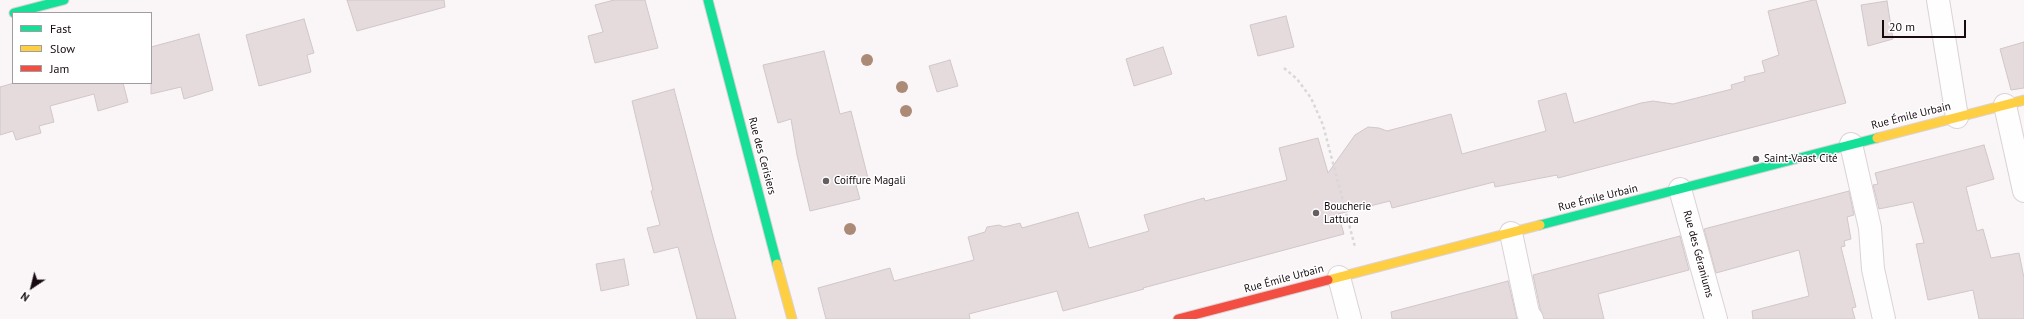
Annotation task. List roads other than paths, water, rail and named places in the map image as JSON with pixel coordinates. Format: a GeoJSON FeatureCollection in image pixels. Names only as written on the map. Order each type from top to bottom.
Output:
{"type":"FeatureCollection","features":[{"type":"Feature","properties":{"kind":"street"},"geometry":{"type":"LineString","coordinates":[[18,12],[64,0]]}},
{"type":"Feature","properties":{"kind":"street","name":"Rue des Cerisiers"},"geometry":{"type":"LineString","coordinates":[[708,0],[792,319]]}},
{"type":"Feature","properties":{"kind":"street"},"geometry":{"type":"LineString","coordinates":[[1938,0],[1957,117]]}},
{"type":"Feature","properties":{"kind":"street"},"geometry":{"type":"LineString","coordinates":[[0,17],[12,14]]}},
{"type":"Feature","properties":{"kind":"street"},"geometry":{"type":"LineString","coordinates":[[2014,103],[2024,191]]}},
{"type":"Feature","properties":{"kind":"street","name":"Rue Émile Urbain"},"geometry":{"type":"LineString","coordinates":[[1178,319],[2014,103]]}},
{"type":"Feature","properties":{"kind":"street"},"geometry":{"type":"LineString","coordinates":[[1851,144],[1870,228],[1873,269],[1884,319]]}},
{"type":"Feature","properties":{"kind":"street","name":"Rue des Géraniums"},"geometry":{"type":"LineString","coordinates":[[1680,189],[1716,319]]}},
{"type":"Feature","properties":{"kind":"street"},"geometry":{"type":"LineString","coordinates":[[1511,233],[1528,313],[1532,319]]}},
{"type":"Feature","properties":{"kind":"street"},"geometry":{"type":"LineString","coordinates":[[1339,277],[1350,319]]}},
{"type":"Feature","properties":{"kind":"place","name":"Saint-Vaast Cité"},"geometry":{"type":"Point","coordinates":[1756,159]}},
{"type":"Feature","properties":{"kind":"place","name":"Coiffure Magali"},"geometry":{"type":"Point","coordinates":[826,181]}},
{"type":"Feature","properties":{"kind":"place","name":"Boucherie Lattuca"},"geometry":{"type":"Point","coordinates":[1316,213]}}]}
